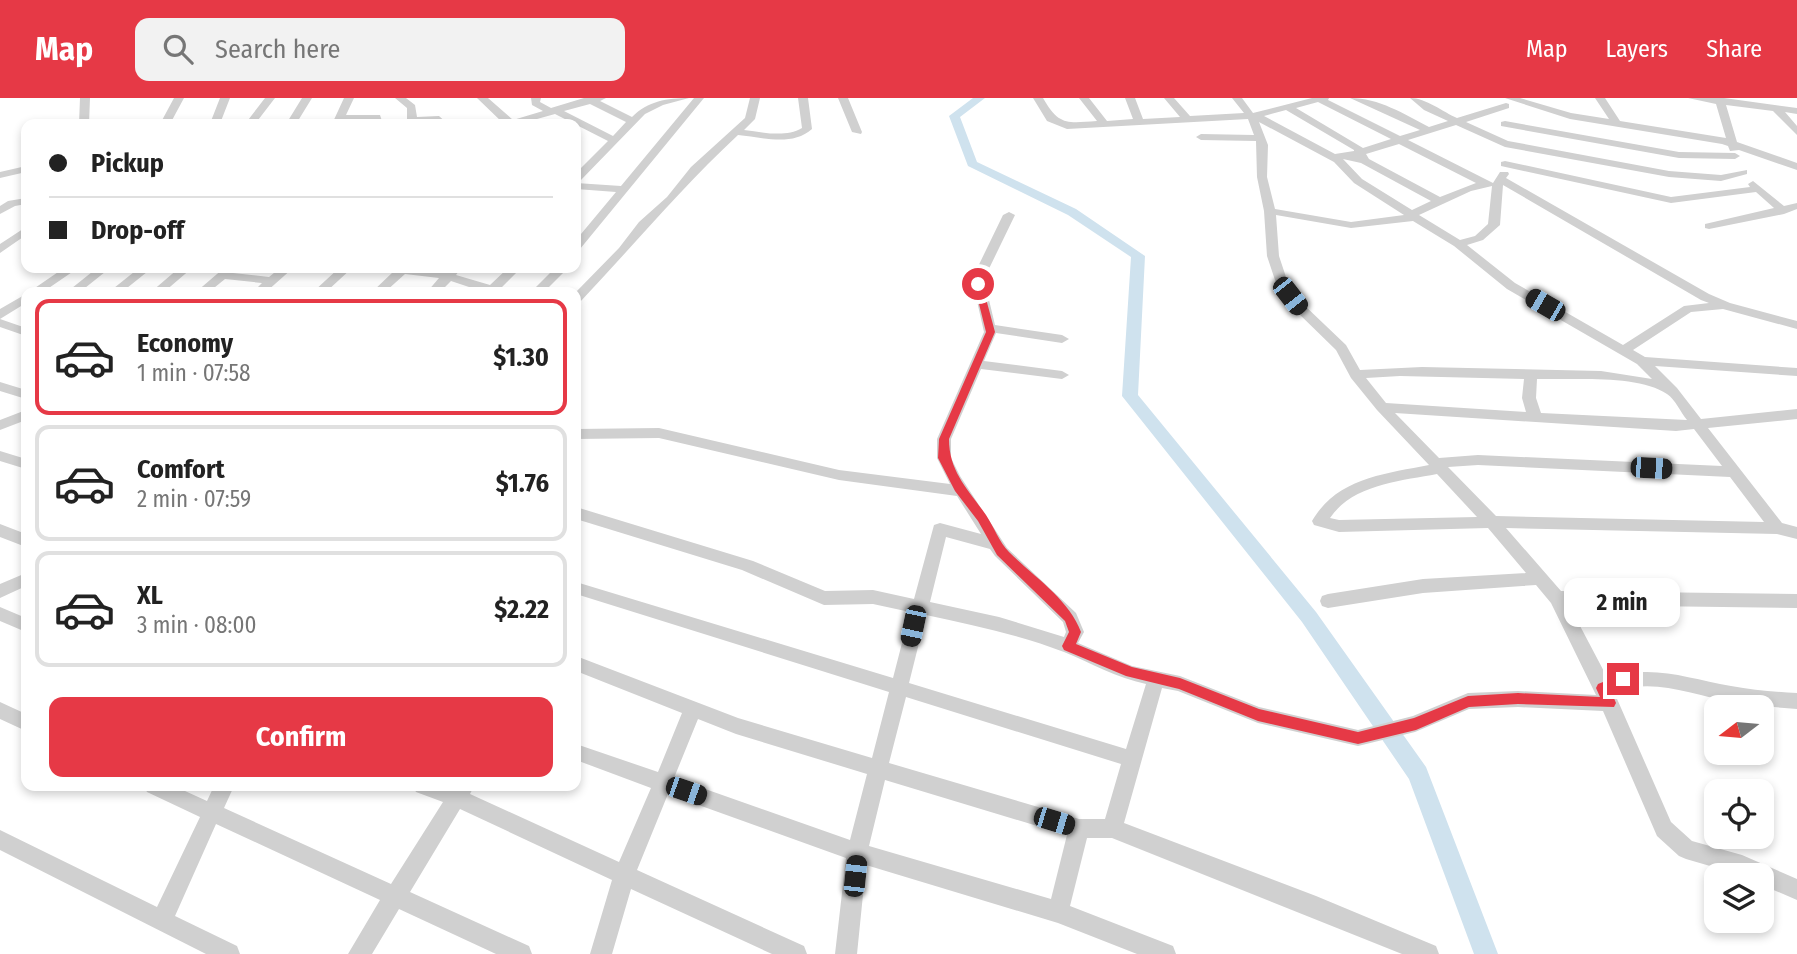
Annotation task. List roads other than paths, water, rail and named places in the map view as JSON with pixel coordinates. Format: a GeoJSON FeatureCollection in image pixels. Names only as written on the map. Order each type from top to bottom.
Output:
{"type":"FeatureCollection","features":[{"type":"Feature","properties":{"kind":"street"},"geometry":{"type":"LineString","coordinates":[[85,98],[85,119]]}},
{"type":"Feature","properties":{"kind":"street"},"geometry":{"type":"LineString","coordinates":[[168,119],[179,98]]}},
{"type":"Feature","properties":{"kind":"street"},"geometry":{"type":"LineString","coordinates":[[217,119],[225,98]]}},
{"type":"Feature","properties":{"kind":"street"},"geometry":{"type":"LineString","coordinates":[[254,119],[270,98]]}},
{"type":"Feature","properties":{"kind":"street"},"geometry":{"type":"LineString","coordinates":[[295,119],[307,98]]}},
{"type":"Feature","properties":{"kind":"street"},"geometry":{"type":"LineString","coordinates":[[339,119],[349,98]]}},
{"type":"Feature","properties":{"kind":"street"},"geometry":{"type":"LineString","coordinates":[[400,98],[412,107],[412,119]]}},
{"type":"Feature","properties":{"kind":"street"},"geometry":{"type":"LineString","coordinates":[[482,98],[505,119]]}},
{"type":"Feature","properties":{"kind":"street"},"geometry":{"type":"LineString","coordinates":[[537,98],[535,103],[569,119]]}},
{"type":"Feature","properties":{"kind":"street"},"geometry":{"type":"LineString","coordinates":[[581,174],[632,121],[651,106],[684,98]]}},
{"type":"Feature","properties":{"kind":"street"},"geometry":{"type":"LineString","coordinates":[[581,241],[699,98]]}},
{"type":"Feature","properties":{"kind":"street"},"geometry":{"type":"LineString","coordinates":[[581,294],[623,250],[643,224],[671,199],[695,169],[737,132],[753,113],[755,98]]}},
{"type":"Feature","properties":{"kind":"street"},"geometry":{"type":"LineString","coordinates":[[737,132],[788,136],[805,131],[803,98]]}},
{"type":"Feature","properties":{"kind":"street"},"geometry":{"type":"LineString","coordinates":[[843,98],[857,132]]}},
{"type":"Feature","properties":{"kind":"street"},"geometry":{"type":"LineString","coordinates":[[1038,98],[1050,119],[1059,124],[1254,115],[1321,99],[1397,139],[1495,182],[1726,306],[1797,325]]}},
{"type":"Feature","properties":{"kind":"street"},"geometry":{"type":"LineString","coordinates":[[1084,98],[1104,124]]}},
{"type":"Feature","properties":{"kind":"street"},"geometry":{"type":"LineString","coordinates":[[1130,98],[1139,121]]}},
{"type":"Feature","properties":{"kind":"street"},"geometry":{"type":"LineString","coordinates":[[1168,98],[1187,119]]}},
{"type":"Feature","properties":{"kind":"street"},"geometry":{"type":"LineString","coordinates":[[1237,98],[1254,115],[1283,134],[1339,157],[1364,157],[1397,139],[1459,120],[1508,101],[1549,112],[1734,144],[1797,167]]}},
{"type":"Feature","properties":{"kind":"street"},"geometry":{"type":"LineString","coordinates":[[1355,98],[1380,106],[1427,130]]}},
{"type":"Feature","properties":{"kind":"street"},"geometry":{"type":"LineString","coordinates":[[1415,98],[1427,108],[1459,120],[1505,144],[1639,170],[1721,178],[1743,172]]}},
{"type":"Feature","properties":{"kind":"street"},"geometry":{"type":"LineString","coordinates":[[1600,98],[1618,125]]}},
{"type":"Feature","properties":{"kind":"street"},"geometry":{"type":"LineString","coordinates":[[1693,98],[1797,111]]}},
{"type":"Feature","properties":{"kind":"street"},"geometry":{"type":"LineString","coordinates":[[527,119],[593,99],[632,121]]}},
{"type":"Feature","properties":{"kind":"street"},"geometry":{"type":"LineString","coordinates":[[1720,100],[1734,144],[1735,156],[1743,172],[1784,211]]}},
{"type":"Feature","properties":{"kind":"street"},"geometry":{"type":"LineString","coordinates":[[1458,244],[1479,238],[1494,225],[1495,182],[1505,164],[1508,101]]}},
{"type":"Feature","properties":{"kind":"street"},"geometry":{"type":"LineString","coordinates":[[1287,107],[1439,201]]}},
{"type":"Feature","properties":{"kind":"street"},"geometry":{"type":"LineString","coordinates":[[1776,108],[1797,132]]}},
{"type":"Feature","properties":{"kind":"street"},"geometry":{"type":"LineString","coordinates":[[1254,115],[1261,138],[1262,177],[1270,211],[1273,256],[1282,283],[1298,307],[1341,348],[1356,375],[1382,407],[1492,522],[1557,598],[1606,696],[1664,829],[1674,841],[1686,849],[1742,864],[1797,890]]}},
{"type":"Feature","properties":{"kind":"street"},"geometry":{"type":"LineString","coordinates":[[355,119],[377,119]]}},
{"type":"Feature","properties":{"kind":"street"},"geometry":{"type":"LineString","coordinates":[[1505,124],[1679,155],[1735,156]]}},
{"type":"Feature","properties":{"kind":"street"},"geometry":{"type":"LineString","coordinates":[[581,125],[614,140]]}},
{"type":"Feature","properties":{"kind":"street"},"geometry":{"type":"LineString","coordinates":[[1201,137],[1261,138]]}},
{"type":"Feature","properties":{"kind":"street"},"geometry":{"type":"LineString","coordinates":[[1609,143],[1639,170],[1652,196]]}},
{"type":"Feature","properties":{"kind":"street"},"geometry":{"type":"LineString","coordinates":[[1339,157],[1358,181],[1458,244],[1511,286],[1626,349],[1642,361],[1672,391],[1777,528]]}},
{"type":"Feature","properties":{"kind":"street"},"geometry":{"type":"LineString","coordinates":[[1505,164],[1652,196],[1684,200],[1758,189]]}},
{"type":"Feature","properties":{"kind":"street"},"geometry":{"type":"LineString","coordinates":[[0,175],[21,170]]}},
{"type":"Feature","properties":{"kind":"street"},"geometry":{"type":"LineString","coordinates":[[1270,211],[1351,225],[1412,216],[1439,201],[1495,182]]}},
{"type":"Feature","properties":{"kind":"street"},"geometry":{"type":"LineString","coordinates":[[581,186],[622,188]]}},
{"type":"Feature","properties":{"kind":"street"},"geometry":{"type":"LineString","coordinates":[[0,211],[12,203],[21,202]]}},
{"type":"Feature","properties":{"kind":"street"},"geometry":{"type":"LineString","coordinates":[[1709,226],[1784,211],[1797,205]]}},
{"type":"Feature","properties":{"kind":"street"},"geometry":{"type":"LineString","coordinates":[[1009,215],[978,279],[991,328],[942,449],[960,491],[982,518],[996,544],[1070,618],[1075,632],[1068,646]]}},
{"type":"Feature","properties":{"kind":"street"},"geometry":{"type":"LineString","coordinates":[[0,248],[21,233]]}},
{"type":"Feature","properties":{"kind":"street"},"geometry":{"type":"LineString","coordinates":[[43,287],[64,273]]}},
{"type":"Feature","properties":{"kind":"street"},"geometry":{"type":"LineString","coordinates":[[79,287],[98,273]]}},
{"type":"Feature","properties":{"kind":"street"},"geometry":{"type":"LineString","coordinates":[[121,287],[140,273]]}},
{"type":"Feature","properties":{"kind":"street"},"geometry":{"type":"LineString","coordinates":[[163,287],[180,273]]}},
{"type":"Feature","properties":{"kind":"street"},"geometry":{"type":"LineString","coordinates":[[208,287],[226,273]]}},
{"type":"Feature","properties":{"kind":"street"},"geometry":{"type":"LineString","coordinates":[[237,273],[271,281]]}},
{"type":"Feature","properties":{"kind":"street"},"geometry":{"type":"LineString","coordinates":[[264,287],[281,273]]}},
{"type":"Feature","properties":{"kind":"street"},"geometry":{"type":"LineString","coordinates":[[325,287],[340,273]]}},
{"type":"Feature","properties":{"kind":"street"},"geometry":{"type":"LineString","coordinates":[[382,287],[395,273]]}},
{"type":"Feature","properties":{"kind":"street"},"geometry":{"type":"LineString","coordinates":[[438,287],[451,273]]}},
{"type":"Feature","properties":{"kind":"street"},"geometry":{"type":"LineString","coordinates":[[454,273],[485,287]]}},
{"type":"Feature","properties":{"kind":"street"},"geometry":{"type":"LineString","coordinates":[[498,287],[510,273]]}},
{"type":"Feature","properties":{"kind":"street"},"geometry":{"type":"LineString","coordinates":[[542,287],[557,273]]}},
{"type":"Feature","properties":{"kind":"street"},"geometry":{"type":"LineString","coordinates":[[0,315],[21,301]]}},
{"type":"Feature","properties":{"kind":"street"},"geometry":{"type":"LineString","coordinates":[[1626,349],[1688,309],[1726,306]]}},
{"type":"Feature","properties":{"kind":"street"},"geometry":{"type":"LineString","coordinates":[[0,323],[21,328]]}},
{"type":"Feature","properties":{"kind":"street"},"geometry":{"type":"LineString","coordinates":[[991,328],[1062,340]]}},
{"type":"Feature","properties":{"kind":"street"},"geometry":{"type":"LineString","coordinates":[[1642,361],[1797,372]]}},
{"type":"Feature","properties":{"kind":"street"},"geometry":{"type":"LineString","coordinates":[[977,364],[1062,375]]}},
{"type":"Feature","properties":{"kind":"street"},"geometry":{"type":"LineString","coordinates":[[1356,375],[1393,371],[1634,379],[1672,391]]}},
{"type":"Feature","properties":{"kind":"street"},"geometry":{"type":"LineString","coordinates":[[1531,375],[1530,398],[1535,416]]}},
{"type":"Feature","properties":{"kind":"street"},"geometry":{"type":"LineString","coordinates":[[0,386],[21,394]]}},
{"type":"Feature","properties":{"kind":"street"},"geometry":{"type":"LineString","coordinates":[[1382,407],[1698,425],[1797,414]]}},
{"type":"Feature","properties":{"kind":"street"},"geometry":{"type":"LineString","coordinates":[[0,425],[21,417]]}},
{"type":"Feature","properties":{"kind":"street"},"geometry":{"type":"LineString","coordinates":[[581,434],[659,433],[839,475],[960,491]]}},
{"type":"Feature","properties":{"kind":"street"},"geometry":{"type":"LineString","coordinates":[[0,456],[21,462]]}},
{"type":"Feature","properties":{"kind":"street"},"geometry":{"type":"LineString","coordinates":[[1733,472],[1478,460],[1438,465],[1346,492],[1331,503],[1320,521],[1339,526],[1367,527],[1492,522],[1777,528],[1797,533]]}},
{"type":"Feature","properties":{"kind":"street"},"geometry":{"type":"LineString","coordinates":[[581,515],[747,565],[824,598],[873,597],[999,624],[1068,646],[1111,665],[1156,680],[1180,684],[1279,721],[1358,738],[1416,724],[1468,701],[1606,696],[1623,679],[1664,677],[1741,696],[1797,701]]}},
{"type":"Feature","properties":{"kind":"street"},"geometry":{"type":"LineString","coordinates":[[850,953],[857,852],[918,605],[940,529],[996,544]]}},
{"type":"Feature","properties":{"kind":"street"},"geometry":{"type":"LineString","coordinates":[[0,530],[21,539]]}},
{"type":"Feature","properties":{"kind":"street"},"geometry":{"type":"LineString","coordinates":[[1328,601],[1423,586],[1541,578]]}},
{"type":"Feature","properties":{"kind":"street"},"geometry":{"type":"LineString","coordinates":[[0,591],[21,581]]}},
{"type":"Feature","properties":{"kind":"street"},"geometry":{"type":"LineString","coordinates":[[581,590],[1132,759]]}},
{"type":"Feature","properties":{"kind":"street"},"geometry":{"type":"LineString","coordinates":[[1557,598],[1797,601]]}},
{"type":"Feature","properties":{"kind":"street"},"geometry":{"type":"LineString","coordinates":[[0,614],[21,623]]}},
{"type":"Feature","properties":{"kind":"street"},"geometry":{"type":"LineString","coordinates":[[581,665],[736,726],[1079,829],[1112,828],[1316,906],[1428,954]]}},
{"type":"Feature","properties":{"kind":"street"},"geometry":{"type":"LineString","coordinates":[[1112,828],[1156,680]]}},
{"type":"Feature","properties":{"kind":"street"},"geometry":{"type":"LineString","coordinates":[[0,710],[21,720]]}},
{"type":"Feature","properties":{"kind":"street"},"geometry":{"type":"LineString","coordinates":[[601,954],[624,876],[693,710]]}},
{"type":"Feature","properties":{"kind":"street"},"geometry":{"type":"LineString","coordinates":[[581,754],[857,852],[1058,912],[1165,954]]}},
{"type":"Feature","properties":{"kind":"street"},"geometry":{"type":"LineString","coordinates":[[164,791],[521,954]]}},
{"type":"Feature","properties":{"kind":"street"},"geometry":{"type":"LineString","coordinates":[[162,919],[222,791]]}},
{"type":"Feature","properties":{"kind":"street"},"geometry":{"type":"LineString","coordinates":[[359,954],[460,792],[624,876],[796,954]]}},
{"type":"Feature","properties":{"kind":"street"},"geometry":{"type":"LineString","coordinates":[[1058,912],[1079,829]]}},
{"type":"Feature","properties":{"kind":"street"},"geometry":{"type":"LineString","coordinates":[[0,840],[229,954]]}},
{"type":"Feature","properties":{"kind":"waterway"},"geometry":{"type":"LineString","coordinates":[[980,98],[954,116],[972,164],[1072,212],[1138,256],[1130,396],[1309,617],[1418,774],[1486,954]]}}]}
